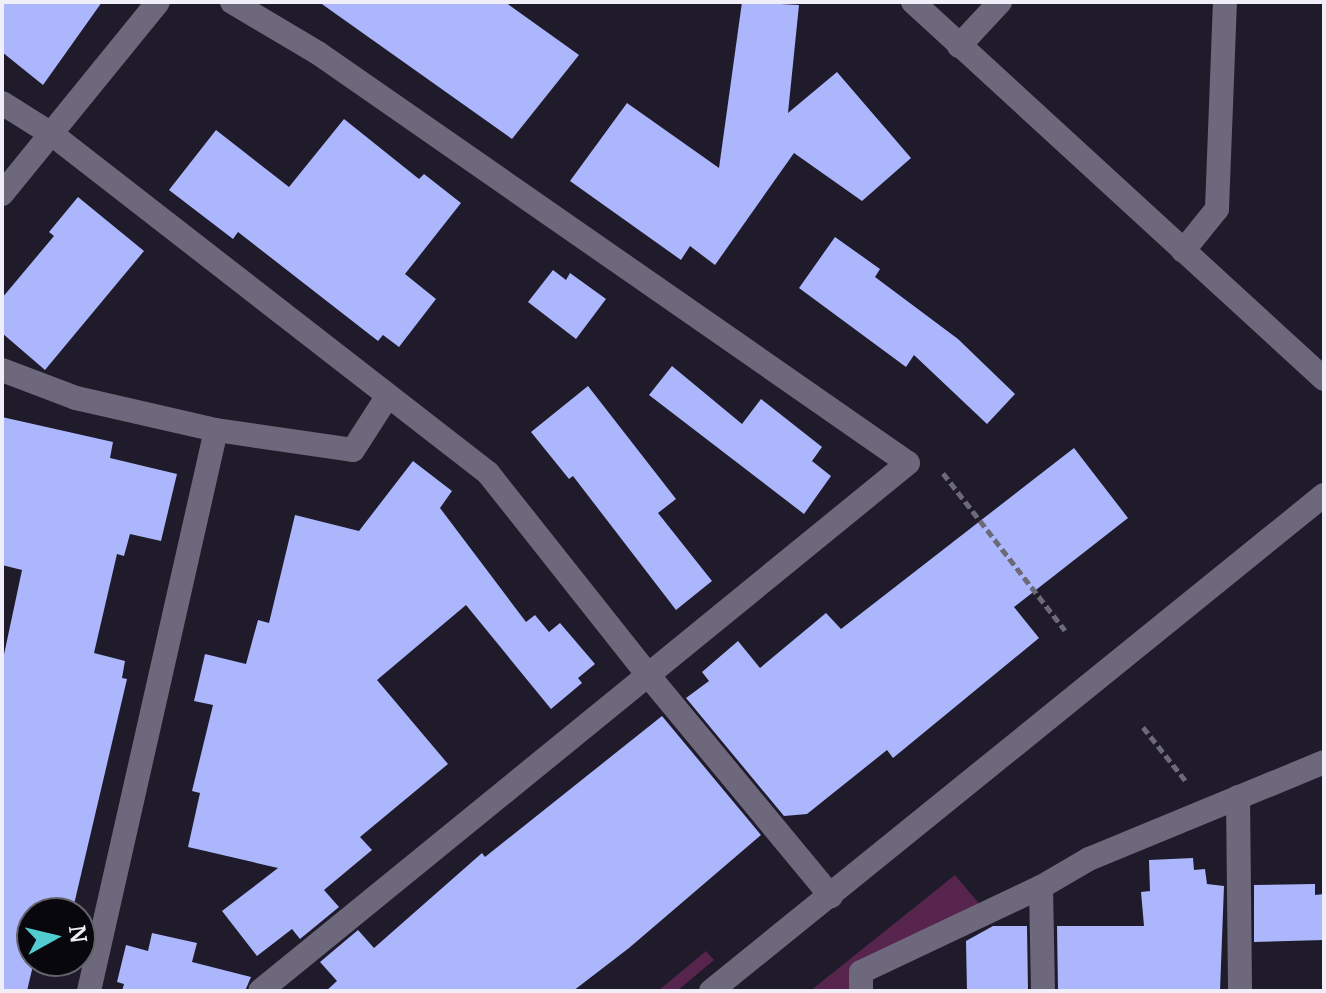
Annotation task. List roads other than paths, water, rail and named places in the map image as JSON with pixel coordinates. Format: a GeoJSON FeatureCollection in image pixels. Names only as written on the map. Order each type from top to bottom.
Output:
{"type":"FeatureCollection","features":[{"type":"Feature","properties":{"kind":"street"},"geometry":{"type":"LineString","coordinates":[[2,194],[158,2]]}},
{"type":"Feature","properties":{"kind":"street"},"geometry":{"type":"LineString","coordinates":[[232,2],[318,53],[908,463],[260,991]]}},
{"type":"Feature","properties":{"kind":"street"},"geometry":{"type":"LineString","coordinates":[[913,2],[1324,379]]}},
{"type":"Feature","properties":{"kind":"street"},"geometry":{"type":"LineString","coordinates":[[959,46],[1000,2]]}},
{"type":"Feature","properties":{"kind":"street"},"geometry":{"type":"LineString","coordinates":[[1183,251],[1217,209],[1225,2]]}},
{"type":"Feature","properties":{"kind":"street"},"geometry":{"type":"LineString","coordinates":[[2,103],[53,135],[488,473],[648,675],[831,896]]}},
{"type":"Feature","properties":{"kind":"street"},"geometry":{"type":"LineString","coordinates":[[2,370],[76,398],[216,430],[353,450],[387,397]]}},
{"type":"Feature","properties":{"kind":"street"},"geometry":{"type":"LineString","coordinates":[[89,991],[216,430]]}},
{"type":"Feature","properties":{"kind":"street"},"geometry":{"type":"LineString","coordinates":[[711,991],[1324,495]]}},
{"type":"Feature","properties":{"kind":"street"},"geometry":{"type":"LineString","coordinates":[[861,991],[861,972],[1041,887],[1089,859],[1324,762]]}},
{"type":"Feature","properties":{"kind":"street"},"geometry":{"type":"LineString","coordinates":[[1238,797],[1240,991]]}},
{"type":"Feature","properties":{"kind":"street"},"geometry":{"type":"LineString","coordinates":[[1041,887],[1043,991]]}}]}
